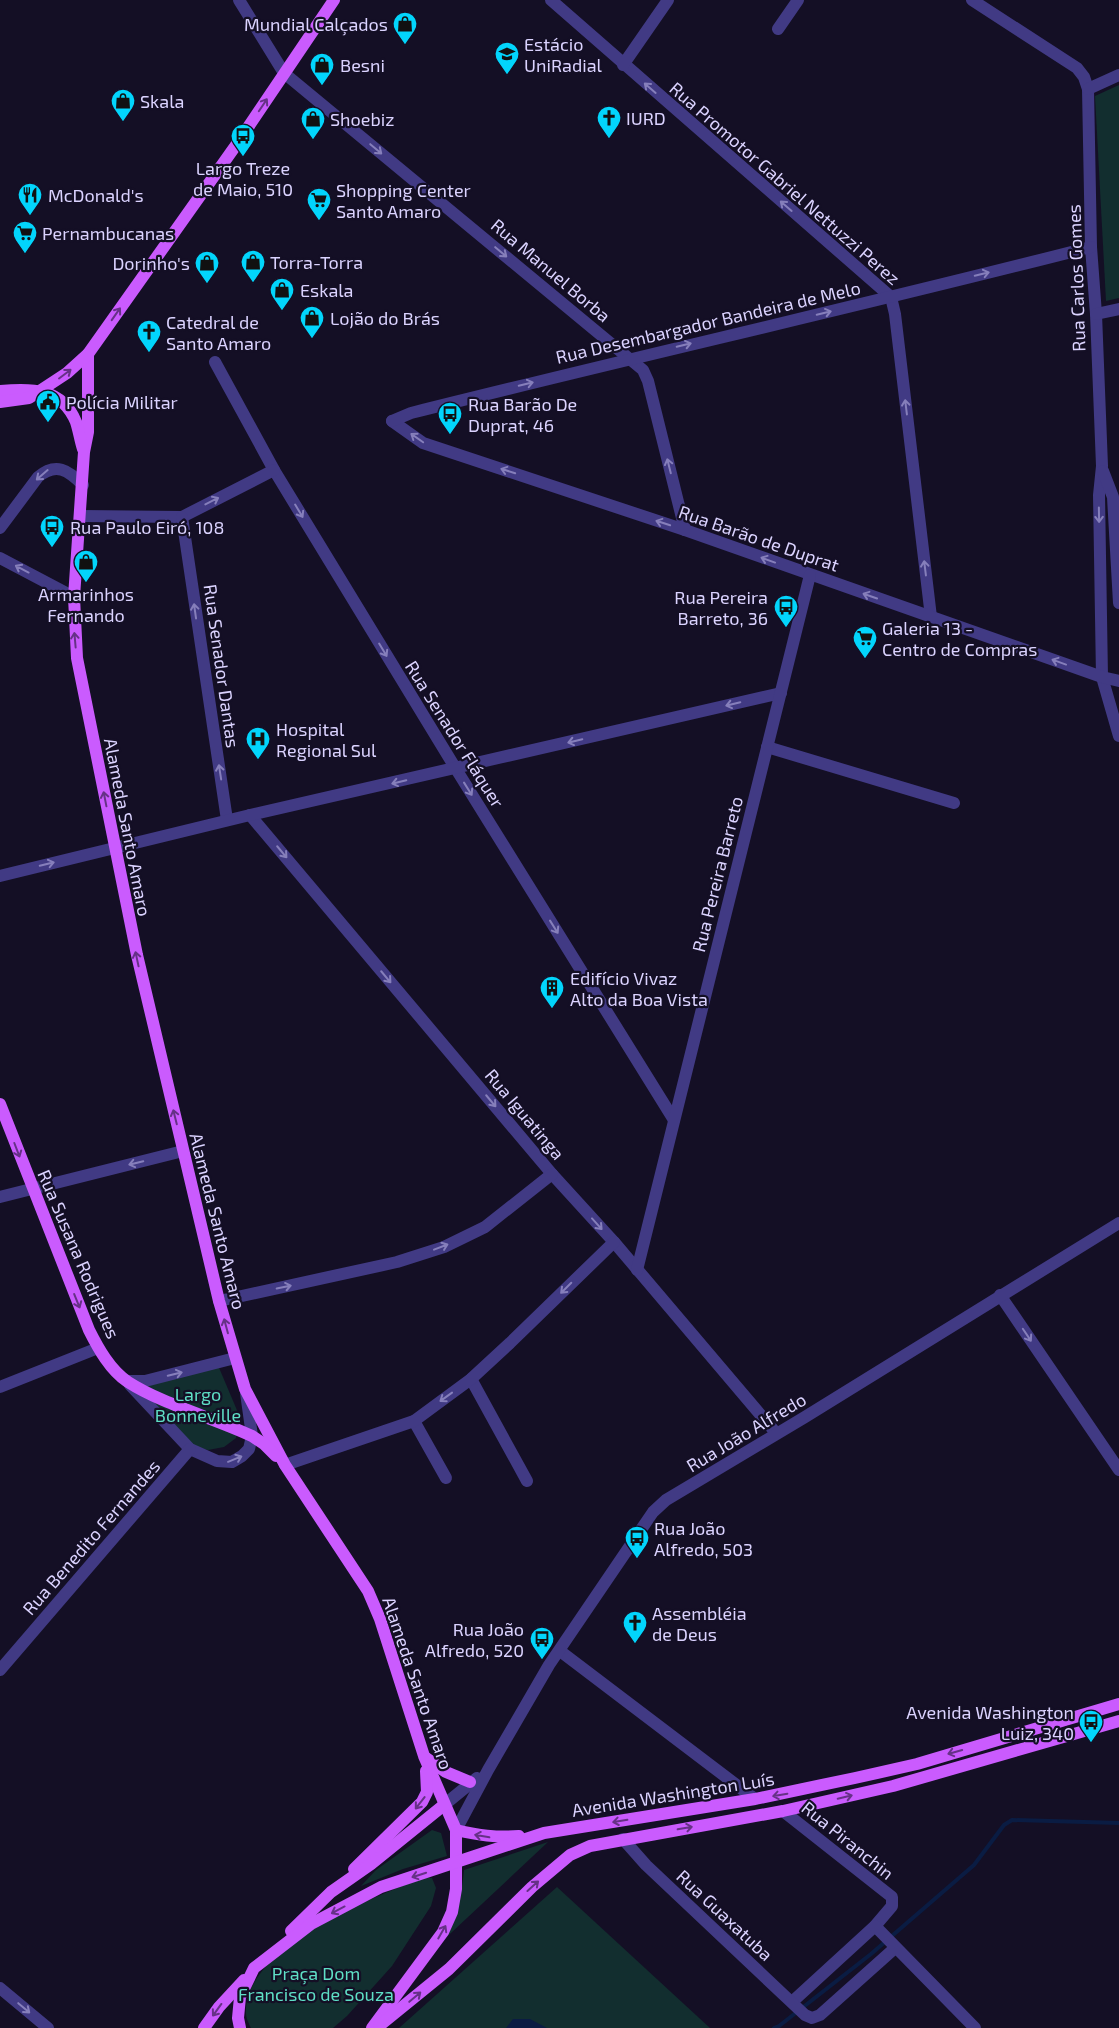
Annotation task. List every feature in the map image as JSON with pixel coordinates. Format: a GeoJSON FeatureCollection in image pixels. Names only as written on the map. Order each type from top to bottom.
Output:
{"type":"FeatureCollection","features":[{"type":"Feature","properties":{"kind":"main road"},"geometry":{"type":"LineString","coordinates":[[0,402],[30,398],[67,373],[88,354],[234,148],[334,0]]}},
{"type":"Feature","properties":{"kind":"main road","name":"Alameda Santo Amaro"},"geometry":{"type":"LineString","coordinates":[[88,354],[88,432],[84,452],[74,597],[77,658],[151,1022],[219,1301],[234,1358],[245,1390],[285,1465],[368,1591],[380,1619],[424,1756],[456,1830],[456,1889],[452,1912],[443,1932],[372,2028]]}},
{"type":"Feature","properties":{"kind":"main road"},"geometry":{"type":"LineString","coordinates":[[0,391],[28,388],[41,391],[60,401],[73,416],[84,452]]}},
{"type":"Feature","properties":{"kind":"main road","name":"Rua Susana Rodrigues"},"geometry":{"type":"LineString","coordinates":[[0,1104],[89,1330],[98,1348],[110,1365],[127,1381],[159,1397],[252,1436],[264,1444],[285,1465]]}},
{"type":"Feature","properties":{"kind":"main road","name":"Avenida Washington Luís"},"geometry":{"type":"LineString","coordinates":[[254,1968],[311,1924],[381,1887],[544,1833],[806,1789],[917,1764],[1119,1704]]}},
{"type":"Feature","properties":{"kind":"main road","name":"Avenida Washington Luís"},"geometry":{"type":"LineString","coordinates":[[377,2028],[448,1969],[532,1887],[570,1855],[590,1846],[783,1810],[893,1786],[1119,1721]]}},
{"type":"Feature","properties":{"kind":"main road"},"geometry":{"type":"LineString","coordinates":[[424,1756],[446,1772],[470,1782]]}},
{"type":"Feature","properties":{"kind":"main road"},"geometry":{"type":"LineString","coordinates":[[204,2028],[219,2007],[254,1968],[422,1802],[427,1792],[428,1780],[424,1756]]}},
{"type":"Feature","properties":{"kind":"main road"},"geometry":{"type":"LineString","coordinates":[[331,1892],[371,1864],[444,1805]]}},
{"type":"Feature","properties":{"kind":"main road"},"geometry":{"type":"LineString","coordinates":[[456,1830],[482,1837],[498,1838],[544,1833]]}},
{"type":"Feature","properties":{"kind":"main road"},"geometry":{"type":"LineString","coordinates":[[240,2028],[238,2018],[240,1997],[254,1968]]}},
{"type":"Feature","properties":{"kind":"street","name":"Rua Manuel Borba"},"geometry":{"type":"LineString","coordinates":[[239,0],[284,73],[643,370],[648,381],[685,530]]}},
{"type":"Feature","properties":{"kind":"street","name":"Rua Promotor Gabriel Nettuzzi Perez"},"geometry":{"type":"LineString","coordinates":[[550,0],[891,297],[895,314],[931,617]]}},
{"type":"Feature","properties":{"kind":"street"},"geometry":{"type":"LineString","coordinates":[[623,65],[668,0]]}},
{"type":"Feature","properties":{"kind":"street"},"geometry":{"type":"LineString","coordinates":[[778,29],[798,0]]}},
{"type":"Feature","properties":{"kind":"street"},"geometry":{"type":"LineString","coordinates":[[979,2],[1077,68],[1084,76],[1088,88],[1119,75]]}},
{"type":"Feature","properties":{"kind":"street","name":"Rua Carlos Gomes"},"geometry":{"type":"LineString","coordinates":[[1088,88],[1091,247],[1096,314],[1102,466],[1099,495],[1102,677],[1119,736]]}},
{"type":"Feature","properties":{"kind":"street","name":"Rua Desembargador Bandeira de Melo"},"geometry":{"type":"LineString","coordinates":[[392,421],[411,413],[629,358],[891,297],[1091,247]]}},
{"type":"Feature","properties":{"kind":"street"},"geometry":{"type":"LineString","coordinates":[[1096,314],[1119,309]]}},
{"type":"Feature","properties":{"kind":"street","name":"Rua Senador Fláquer"},"geometry":{"type":"LineString","coordinates":[[215,362],[274,470],[456,769],[674,1120]]}},
{"type":"Feature","properties":{"kind":"street","name":"Rua Barão de Duprat"},"geometry":{"type":"LineString","coordinates":[[392,421],[423,443],[685,530],[1102,677],[1119,681]]}},
{"type":"Feature","properties":{"kind":"street","name":"Rua Carlos Gomes"},"geometry":{"type":"LineString","coordinates":[[1102,466],[1113,497],[1119,603]]}},
{"type":"Feature","properties":{"kind":"street"},"geometry":{"type":"LineString","coordinates":[[0,528],[38,477],[46,470],[60,469],[67,472],[83,485]]}},
{"type":"Feature","properties":{"kind":"street"},"geometry":{"type":"LineString","coordinates":[[80,516],[182,517],[274,470]]}},
{"type":"Feature","properties":{"kind":"street","name":"Rua Senador Dantas"},"geometry":{"type":"LineString","coordinates":[[182,517],[227,820]]}},
{"type":"Feature","properties":{"kind":"street"},"geometry":{"type":"LineString","coordinates":[[0,558],[74,597]]}},
{"type":"Feature","properties":{"kind":"street","name":"Rua Pereira Barreto"},"geometry":{"type":"LineString","coordinates":[[637,1270],[810,575]]}},
{"type":"Feature","properties":{"kind":"street"},"geometry":{"type":"LineString","coordinates":[[0,876],[227,820],[456,769],[780,693]]}},
{"type":"Feature","properties":{"kind":"street"},"geometry":{"type":"LineString","coordinates":[[767,747],[954,803]]}},
{"type":"Feature","properties":{"kind":"street","name":"Rua Iguatinga"},"geometry":{"type":"LineString","coordinates":[[250,815],[552,1174],[614,1242],[776,1433]]}},
{"type":"Feature","properties":{"kind":"street"},"geometry":{"type":"LineString","coordinates":[[0,1197],[183,1151]]}},
{"type":"Feature","properties":{"kind":"street"},"geometry":{"type":"LineString","coordinates":[[219,1301],[397,1262],[444,1247],[485,1227],[552,1174]]}},
{"type":"Feature","properties":{"kind":"street","name":"Rua João Alfredo"},"geometry":{"type":"LineString","coordinates":[[456,1830],[488,1770],[550,1665],[653,1512],[666,1500],[805,1417],[1119,1222]]}},
{"type":"Feature","properties":{"kind":"street"},"geometry":{"type":"LineString","coordinates":[[285,1465],[414,1420],[471,1379],[510,1344],[614,1242]]}},
{"type":"Feature","properties":{"kind":"street"},"geometry":{"type":"LineString","coordinates":[[1000,1295],[1119,1470]]}},
{"type":"Feature","properties":{"kind":"street"},"geometry":{"type":"LineString","coordinates":[[0,1387],[98,1348]]}},
{"type":"Feature","properties":{"kind":"street"},"geometry":{"type":"LineString","coordinates":[[127,1381],[145,1381],[234,1358]]}},
{"type":"Feature","properties":{"kind":"street"},"geometry":{"type":"LineString","coordinates":[[471,1379],[527,1481]]}},
{"type":"Feature","properties":{"kind":"street"},"geometry":{"type":"LineString","coordinates":[[127,1381],[190,1449],[217,1461],[232,1462],[249,1449],[252,1436],[245,1390]]}},
{"type":"Feature","properties":{"kind":"street"},"geometry":{"type":"LineString","coordinates":[[414,1420],[446,1478]]}},
{"type":"Feature","properties":{"kind":"street","name":"Rua Benedito Fernandes"},"geometry":{"type":"LineString","coordinates":[[0,1670],[190,1449]]}},
{"type":"Feature","properties":{"kind":"street"},"geometry":{"type":"LineString","coordinates":[[560,1651],[755,1799]]}},
{"type":"Feature","properties":{"kind":"street","name":"Rua João Alfredo"},"geometry":{"type":"LineString","coordinates":[[444,1805],[470,1782],[488,1770]]}},
{"type":"Feature","properties":{"kind":"street","name":"Rua Piranchin"},"geometry":{"type":"LineString","coordinates":[[783,1810],[892,1897],[892,1906],[878,1930]]}},
{"type":"Feature","properties":{"kind":"street","name":"Rua Guaxatuba"},"geometry":{"type":"LineString","coordinates":[[623,1839],[646,1865],[805,2016],[812,2018],[820,2015],[895,1947]]}},
{"type":"Feature","properties":{"kind":"street"},"geometry":{"type":"LineString","coordinates":[[793,2003],[878,1930],[975,2028]]}},
{"type":"Feature","properties":{"kind":"street"},"geometry":{"type":"LineString","coordinates":[[0,1988],[48,2028]]}},
{"type":"Feature","properties":{"kind":"green space"},"geometry":{"type":"Polygon","coordinates":[[[1119,85],[1119,298],[1106,301],[1095,96],[1119,85]]]}},
{"type":"Feature","properties":{"kind":"green space","name":"Largo Bonneville"},"geometry":{"type":"Polygon","coordinates":[[[217,1363],[239,1415],[239,1427],[236,1438],[224,1447],[208,1450],[189,1445],[136,1386],[217,1363]]]}},
{"type":"Feature","properties":{"kind":"green space"},"geometry":{"type":"Polygon","coordinates":[[[432,1830],[441,1833],[447,1856],[403,1869],[361,1886],[376,1870],[432,1830]]]}},
{"type":"Feature","properties":{"kind":"green space"},"geometry":{"type":"Polygon","coordinates":[[[548,1842],[436,1947],[458,1902],[464,1870],[548,1842]]]}},
{"type":"Feature","properties":{"kind":"green space","name":"Praça Dom Francisco de Souza"},"geometry":{"type":"Polygon","coordinates":[[[425,1877],[432,1878],[436,1888],[431,1906],[392,1966],[347,2016],[333,2028],[251,2028],[246,2014],[251,1990],[265,1967],[288,1947],[346,1911],[425,1877]]]}},
{"type":"Feature","properties":{"kind":"green space"},"geometry":{"type":"Polygon","coordinates":[[[557,1887],[710,2028],[399,2028],[557,1887]]]}},
{"type":"Feature","properties":{"kind":"water"},"geometry":{"type":"Polygon","coordinates":[[[513,2019],[530,2019],[547,2028],[506,2028],[513,2019]]]}},
{"type":"Feature","properties":{"kind":"waterway"},"geometry":{"type":"LineString","coordinates":[[774,2028],[871,1954],[974,1865],[1004,1825],[1012,1820],[1119,1823]]}},
{"type":"Feature","properties":{"kind":"place","name":"Mundial Calçados"},"geometry":{"type":"Point","coordinates":[405,45]}},
{"type":"Feature","properties":{"kind":"place","name":"Estácio UniRadial"},"geometry":{"type":"Point","coordinates":[507,75]}},
{"type":"Feature","properties":{"kind":"place","name":"Besni"},"geometry":{"type":"Point","coordinates":[322,86]}},
{"type":"Feature","properties":{"kind":"place","name":"Skala"},"geometry":{"type":"Point","coordinates":[123,122]}},
{"type":"Feature","properties":{"kind":"place","name":"IURD"},"geometry":{"type":"Point","coordinates":[609,139]}},
{"type":"Feature","properties":{"kind":"place","name":"Shoebiz"},"geometry":{"type":"Point","coordinates":[313,140]}},
{"type":"Feature","properties":{"kind":"place","name":"Largo Treze de Maio, 510"},"geometry":{"type":"Point","coordinates":[243,157]}},
{"type":"Feature","properties":{"kind":"place","name":"McDonald's"},"geometry":{"type":"Point","coordinates":[30,216]}},
{"type":"Feature","properties":{"kind":"place","name":"Shopping Center Santo Amaro"},"geometry":{"type":"Point","coordinates":[319,221]}},
{"type":"Feature","properties":{"kind":"place","name":"Pernambucanas"},"geometry":{"type":"Point","coordinates":[25,254]}},
{"type":"Feature","properties":{"kind":"place","name":"Torra-Torra"},"geometry":{"type":"Point","coordinates":[253,283]}},
{"type":"Feature","properties":{"kind":"place","name":"Dorinho's"},"geometry":{"type":"Point","coordinates":[207,284]}},
{"type":"Feature","properties":{"kind":"place","name":"Eskala"},"geometry":{"type":"Point","coordinates":[282,311]}},
{"type":"Feature","properties":{"kind":"place","name":"Lojão do Brás"},"geometry":{"type":"Point","coordinates":[312,339]}},
{"type":"Feature","properties":{"kind":"place","name":"Catedral de Santo Amaro"},"geometry":{"type":"Point","coordinates":[149,353]}},
{"type":"Feature","properties":{"kind":"place","name":"Polícia Militar"},"geometry":{"type":"Point","coordinates":[48,423]}},
{"type":"Feature","properties":{"kind":"place","name":"Rua Barão De Duprat, 46"},"geometry":{"type":"Point","coordinates":[450,435]}},
{"type":"Feature","properties":{"kind":"place","name":"Rua Paulo Eiró, 108"},"geometry":{"type":"Point","coordinates":[52,548]}},
{"type":"Feature","properties":{"kind":"place","name":"Armarinhos Fernando"},"geometry":{"type":"Point","coordinates":[86,583]}},
{"type":"Feature","properties":{"kind":"place","name":"Rua Pereira Barreto, 36"},"geometry":{"type":"Point","coordinates":[786,628]}},
{"type":"Feature","properties":{"kind":"place","name":"Galeria 13 - Centro de Compras"},"geometry":{"type":"Point","coordinates":[865,659]}},
{"type":"Feature","properties":{"kind":"place","name":"Hospital Regional Sul"},"geometry":{"type":"Point","coordinates":[258,760]}},
{"type":"Feature","properties":{"kind":"place","name":"Edifício Vivaz Alto da Boa Vista"},"geometry":{"type":"Point","coordinates":[552,1009]}},
{"type":"Feature","properties":{"kind":"place","name":"Rua João Alfredo, 503"},"geometry":{"type":"Point","coordinates":[637,1559]}},
{"type":"Feature","properties":{"kind":"place","name":"Assembléia de Deus"},"geometry":{"type":"Point","coordinates":[635,1644]}},
{"type":"Feature","properties":{"kind":"place","name":"Rua João Alfredo, 520"},"geometry":{"type":"Point","coordinates":[542,1660]}},
{"type":"Feature","properties":{"kind":"place","name":"Avenida Washington Luiz, 340"},"geometry":{"type":"Point","coordinates":[1091,1743]}}]}
